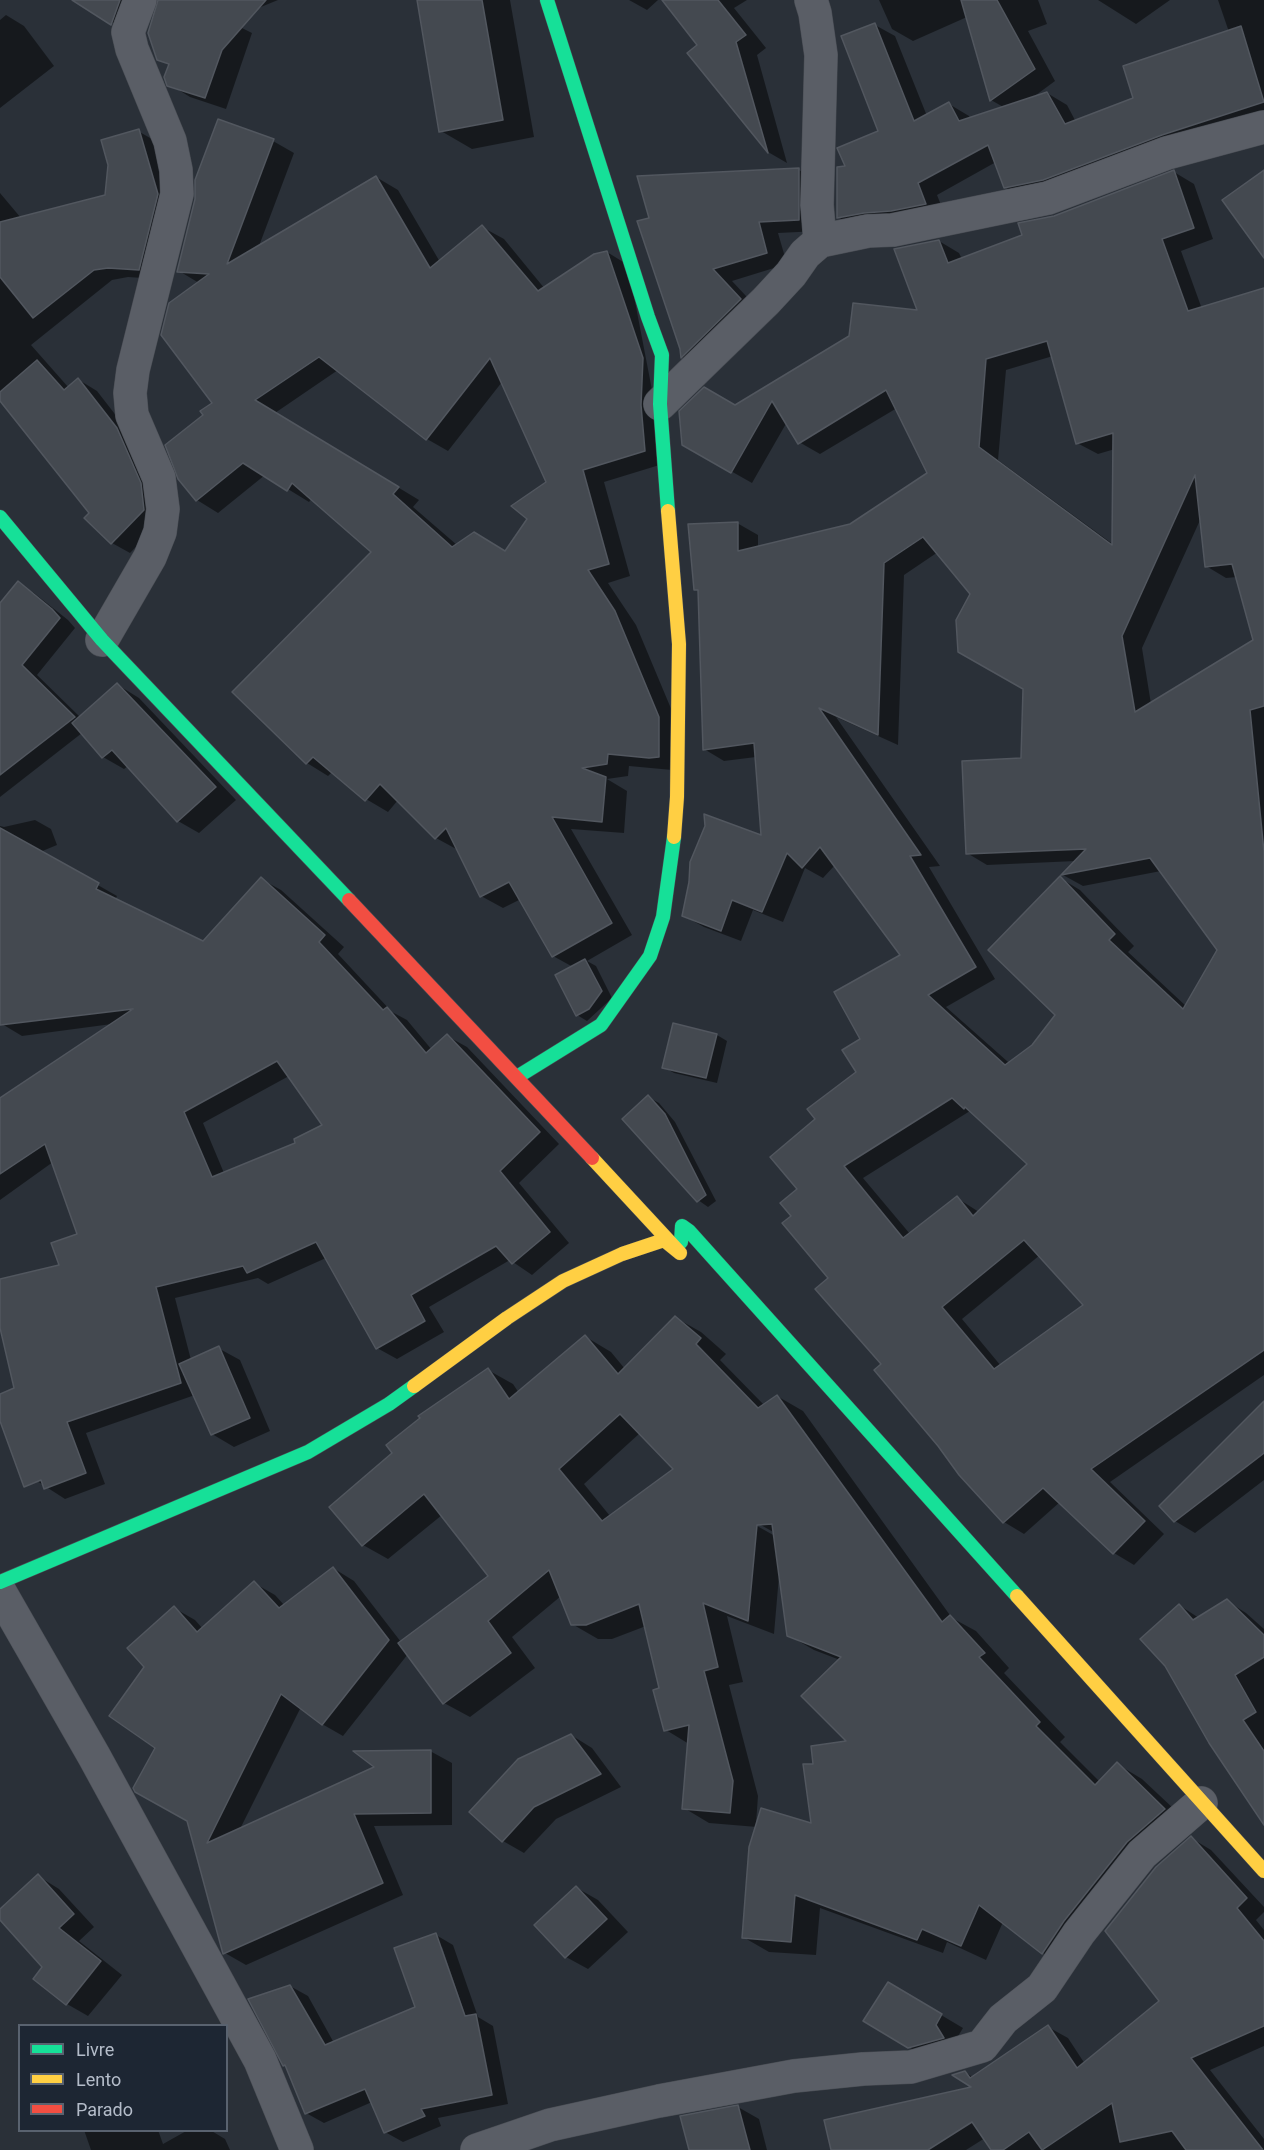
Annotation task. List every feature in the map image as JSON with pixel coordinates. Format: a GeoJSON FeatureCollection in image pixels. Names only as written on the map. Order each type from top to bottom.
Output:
{"type":"FeatureCollection","features":[{"type":"Feature","properties":{"kind":"street"},"geometry":{"type":"LineString","coordinates":[[102,640],[150,557],[160,532],[163,509],[159,478],[132,415],[130,393],[132,370],[177,194],[176,170],[170,141],[132,49],[128,32],[140,0]]}},
{"type":"Feature","properties":{"kind":"street"},"geometry":{"type":"LineString","coordinates":[[517,1077],[601,1025],[650,956],[663,917],[671,867],[677,797],[679,644],[660,404],[662,355],[547,0]]}},
{"type":"Feature","properties":{"kind":"street"},"geometry":{"type":"LineString","coordinates":[[810,0],[821,55],[817,205],[820,241]]}},
{"type":"Feature","properties":{"kind":"street"},"geometry":{"type":"LineString","coordinates":[[660,404],[766,301],[791,274],[805,254],[820,241],[868,231],[893,230],[1048,198],[1167,153],[1264,127]]}},
{"type":"Feature","properties":{"kind":"street"},"geometry":{"type":"LineString","coordinates":[[0,517],[102,640],[517,1077],[680,1253]]}},
{"type":"Feature","properties":{"kind":"street"},"geometry":{"type":"LineString","coordinates":[[680,1253],[682,1226],[689,1231],[1201,1803],[1264,1870]]}},
{"type":"Feature","properties":{"kind":"street"},"geometry":{"type":"LineString","coordinates":[[0,1582],[308,1452],[389,1404],[507,1318],[563,1281],[622,1254],[664,1240],[680,1253]]}},
{"type":"Feature","properties":{"kind":"street"},"geometry":{"type":"LineString","coordinates":[[0,1592],[94,1756],[260,2060],[297,2150]]}},
{"type":"Feature","properties":{"kind":"street"},"geometry":{"type":"LineString","coordinates":[[477,2150],[550,2125],[659,2101],[794,2076],[911,2067],[982,2046],[1003,2019],[1042,1988],[1079,1933],[1142,1854],[1201,1803]]}},
{"type":"Feature","properties":{"kind":"building"},"geometry":{"type":"Polygon","coordinates":[[[72,0],[120,0],[111,25],[72,0]]]}},
{"type":"Feature","properties":{"kind":"building"},"geometry":{"type":"Polygon","coordinates":[[[158,0],[266,0],[222,50],[205,98],[167,86],[164,77],[169,64],[157,60],[148,33],[158,0]]]}},
{"type":"Feature","properties":{"kind":"building"},"geometry":{"type":"Polygon","coordinates":[[[417,0],[482,0],[503,120],[439,132],[417,0]]]}},
{"type":"Feature","properties":{"kind":"building"},"geometry":{"type":"Polygon","coordinates":[[[662,0],[718,0],[746,35],[736,42],[768,153],[687,53],[697,45],[662,0]]]}},
{"type":"Feature","properties":{"kind":"building"},"geometry":{"type":"Polygon","coordinates":[[[961,0],[997,0],[1035,69],[990,101],[961,0]]]}},
{"type":"Feature","properties":{"kind":"building"},"geometry":{"type":"Polygon","coordinates":[[[875,23],[914,121],[949,102],[959,121],[1047,92],[1065,124],[1133,98],[1123,66],[1241,26],[1264,102],[1162,135],[1043,180],[1004,188],[988,145],[918,183],[926,204],[837,218],[837,167],[845,166],[837,148],[878,131],[841,36],[875,23]]]}},
{"type":"Feature","properties":{"kind":"building"},"geometry":{"type":"Polygon","coordinates":[[[218,119],[274,139],[227,264],[376,176],[430,268],[482,225],[538,291],[594,254],[607,251],[643,358],[641,405],[645,451],[583,470],[609,564],[588,570],[615,611],[659,717],[659,757],[608,754],[607,764],[582,768],[606,777],[602,822],[552,817],[612,923],[552,957],[509,882],[480,897],[446,828],[435,839],[380,784],[365,801],[313,757],[306,764],[232,692],[371,552],[292,483],[287,491],[243,463],[196,501],[178,479],[165,445],[203,415],[200,411],[212,403],[161,335],[169,303],[209,274],[177,272],[195,199],[195,180],[218,119]],[[319,357],[255,400],[399,487],[393,494],[452,547],[474,532],[505,551],[527,519],[511,506],[546,482],[490,358],[426,440],[319,357]]]}},
{"type":"Feature","properties":{"kind":"building"},"geometry":{"type":"Polygon","coordinates":[[[139,129],[158,194],[139,270],[108,268],[94,270],[33,318],[0,277],[0,222],[105,195],[108,165],[101,140],[139,129]]]}},
{"type":"Feature","properties":{"kind":"building"},"geometry":{"type":"Polygon","coordinates":[[[799,168],[799,220],[759,222],[767,253],[713,269],[741,299],[681,358],[637,221],[649,218],[637,176],[799,168]]]}},
{"type":"Feature","properties":{"kind":"building"},"geometry":{"type":"Polygon","coordinates":[[[1174,170],[1194,228],[1162,239],[1188,311],[1264,288],[1264,706],[1250,710],[1264,852],[1264,1350],[1091,1469],[1145,1521],[1113,1554],[1043,1488],[1003,1523],[959,1475],[938,1446],[874,1370],[881,1364],[815,1289],[828,1278],[782,1223],[791,1216],[780,1203],[797,1189],[770,1157],[815,1119],[807,1109],[856,1072],[842,1050],[860,1039],[834,992],[900,955],[820,847],[802,868],[787,853],[762,912],[732,900],[721,931],[682,916],[689,882],[690,862],[705,826],[704,814],[761,835],[754,743],[703,750],[698,590],[694,590],[688,524],[738,522],[738,551],[850,524],[927,473],[886,390],[798,444],[772,401],[731,473],[682,445],[679,411],[704,387],[735,405],[849,336],[853,303],[917,310],[894,249],[939,240],[948,263],[1022,235],[1018,223],[1054,216],[1174,170]],[[1047,341],[986,359],[979,447],[1112,545],[1113,433],[1076,444],[1047,341]],[[1195,475],[1122,636],[1135,712],[1253,640],[1232,564],[1205,567],[1195,475]],[[923,537],[884,563],[878,735],[819,708],[921,855],[910,856],[976,967],[928,995],[1005,1065],[1032,1045],[1055,1015],[988,950],[1060,876],[1115,934],[1109,940],[1183,1009],[1217,950],[1150,858],[1061,875],[1086,849],[966,854],[962,761],[1021,758],[1023,689],[958,652],[956,620],[970,594],[923,537]],[[952,1098],[844,1166],[903,1238],[957,1196],[973,1216],[1027,1164],[965,1107],[964,1109],[952,1098]],[[1024,1240],[942,1307],[994,1369],[1083,1305],[1024,1240]]]}},
{"type":"Feature","properties":{"kind":"building"},"geometry":{"type":"Polygon","coordinates":[[[1264,170],[1264,258],[1222,200],[1264,170]]]}},
{"type":"Feature","properties":{"kind":"building"},"geometry":{"type":"Polygon","coordinates":[[[37,360],[64,390],[78,378],[117,428],[141,483],[144,510],[111,544],[84,518],[89,513],[0,401],[0,392],[37,360]]]}},
{"type":"Feature","properties":{"kind":"building"},"geometry":{"type":"Polygon","coordinates":[[[18,581],[60,618],[22,665],[75,717],[0,775],[0,603],[18,581]]]}},
{"type":"Feature","properties":{"kind":"building"},"geometry":{"type":"Polygon","coordinates":[[[117,683],[216,787],[177,822],[112,750],[102,758],[72,723],[117,683]]]}},
{"type":"Feature","properties":{"kind":"building"},"geometry":{"type":"Polygon","coordinates":[[[0,828],[99,883],[96,889],[203,941],[261,877],[325,935],[319,942],[383,1010],[387,1007],[426,1053],[447,1034],[540,1132],[500,1171],[550,1232],[512,1264],[496,1246],[411,1295],[425,1321],[376,1349],[316,1242],[247,1273],[243,1266],[156,1287],[181,1383],[67,1422],[86,1473],[44,1489],[41,1480],[24,1487],[0,1421],[0,1394],[14,1388],[0,1328],[0,1279],[59,1265],[51,1243],[77,1234],[45,1144],[0,1174],[0,1098],[133,1009],[0,1025],[0,828]],[[277,1061],[184,1112],[212,1177],[295,1143],[294,1139],[322,1125],[277,1061]]]}},
{"type":"Feature","properties":{"kind":"building"},"geometry":{"type":"Polygon","coordinates":[[[585,959],[602,991],[589,1009],[576,1016],[555,975],[585,959]]]}},
{"type":"Feature","properties":{"kind":"building"},"geometry":{"type":"Polygon","coordinates":[[[673,1023],[717,1034],[706,1078],[662,1068],[673,1023]]]}},
{"type":"Feature","properties":{"kind":"building"},"geometry":{"type":"Polygon","coordinates":[[[648,1095],[665,1114],[706,1195],[697,1202],[622,1119],[648,1095]]]}},
{"type":"Feature","properties":{"kind":"building"},"geometry":{"type":"Polygon","coordinates":[[[675,1316],[701,1338],[696,1344],[758,1408],[777,1395],[942,1622],[950,1615],[985,1653],[979,1657],[1040,1722],[1036,1726],[1095,1785],[1117,1762],[1165,1809],[1127,1842],[1064,1921],[1042,1954],[979,1905],[961,1946],[922,1929],[917,1940],[795,1895],[791,1942],[742,1938],[749,1847],[761,1808],[811,1823],[803,1764],[813,1764],[811,1746],[846,1741],[801,1696],[841,1657],[787,1636],[772,1524],[757,1525],[748,1621],[703,1603],[718,1667],[704,1671],[733,1781],[730,1813],[682,1809],[689,1725],[664,1731],[653,1690],[659,1688],[639,1604],[586,1625],[571,1625],[549,1570],[488,1621],[511,1653],[443,1704],[398,1643],[488,1576],[424,1494],[362,1546],[329,1507],[392,1453],[386,1445],[420,1418],[418,1416],[488,1368],[509,1399],[585,1335],[618,1374],[675,1316]],[[620,1414],[559,1469],[602,1521],[673,1469],[620,1414]]]}},
{"type":"Feature","properties":{"kind":"building"},"geometry":{"type":"Polygon","coordinates":[[[219,1346],[250,1418],[211,1435],[179,1364],[219,1346]]]}},
{"type":"Feature","properties":{"kind":"building"},"geometry":{"type":"Polygon","coordinates":[[[1264,1401],[1264,1453],[1174,1522],[1159,1506],[1264,1401]]]}},
{"type":"Feature","properties":{"kind":"building"},"geometry":{"type":"Polygon","coordinates":[[[333,1567],[389,1640],[322,1725],[281,1694],[207,1843],[374,1767],[353,1751],[431,1750],[431,1813],[354,1814],[383,1883],[223,1954],[187,1821],[135,1792],[133,1788],[155,1748],[109,1716],[144,1667],[127,1648],[174,1606],[197,1632],[254,1581],[279,1608],[333,1567]]]}},
{"type":"Feature","properties":{"kind":"building"},"geometry":{"type":"Polygon","coordinates":[[[1227,1599],[1264,1635],[1264,1657],[1235,1675],[1256,1712],[1243,1720],[1264,1751],[1264,1825],[1209,1743],[1165,1666],[1140,1639],[1179,1604],[1193,1620],[1227,1599]]]}},
{"type":"Feature","properties":{"kind":"building"},"geometry":{"type":"Polygon","coordinates":[[[571,1734],[601,1774],[534,1807],[502,1842],[469,1812],[518,1759],[571,1734]]]}},
{"type":"Feature","properties":{"kind":"building"},"geometry":{"type":"Polygon","coordinates":[[[1191,1836],[1247,1898],[1237,1908],[1264,1941],[1264,2026],[1191,2058],[1263,2150],[1186,2150],[1172,2131],[1120,2142],[1112,2103],[1042,2150],[1029,2132],[1003,2150],[991,2150],[972,2122],[928,2150],[831,2150],[824,2120],[971,2087],[952,2075],[965,2071],[970,2078],[1048,2025],[1077,2068],[1159,2001],[1105,1931],[1156,1867],[1191,1836]]]}},
{"type":"Feature","properties":{"kind":"building"},"geometry":{"type":"Polygon","coordinates":[[[38,1874],[74,1914],[59,1928],[101,1961],[66,2005],[33,1979],[42,1967],[0,1920],[0,1909],[38,1874]]]}},
{"type":"Feature","properties":{"kind":"building"},"geometry":{"type":"Polygon","coordinates":[[[576,1886],[607,1919],[565,1958],[534,1925],[576,1886]]]}},
{"type":"Feature","properties":{"kind":"building"},"geometry":{"type":"Polygon","coordinates":[[[436,1933],[465,2016],[476,2014],[492,2095],[421,2109],[425,2116],[384,2133],[365,2089],[305,2114],[285,2065],[283,2066],[248,1999],[290,1985],[325,2045],[415,2007],[394,1948],[436,1933]]]}},
{"type":"Feature","properties":{"kind":"building"},"geometry":{"type":"Polygon","coordinates":[[[888,1982],[942,2014],[936,2025],[944,2038],[908,2048],[863,2021],[888,1982]]]}},
{"type":"Feature","properties":{"kind":"building"},"geometry":{"type":"Polygon","coordinates":[[[738,2105],[750,2150],[689,2150],[680,2116],[738,2105]]]}},
{"type":"Feature","properties":{"kind":"traffic: fast"},"geometry":{"type":"LineString","coordinates":[[547,0],[662,355],[660,404],[668,511]]}},
{"type":"Feature","properties":{"kind":"traffic: fast"},"geometry":{"type":"LineString","coordinates":[[0,517],[102,640],[349,900]]}},
{"type":"Feature","properties":{"kind":"traffic: fast"},"geometry":{"type":"LineString","coordinates":[[517,1077],[601,1025],[650,956],[663,917],[674,837]]}},
{"type":"Feature","properties":{"kind":"traffic: fast"},"geometry":{"type":"LineString","coordinates":[[681,1242],[682,1226],[689,1231],[1017,1596]]}},
{"type":"Feature","properties":{"kind":"traffic: fast"},"geometry":{"type":"LineString","coordinates":[[0,1582],[308,1452],[389,1404],[414,1386]]}},
{"type":"Feature","properties":{"kind":"traffic: slow"},"geometry":{"type":"LineString","coordinates":[[668,511],[679,644],[677,797],[674,837]]}},
{"type":"Feature","properties":{"kind":"traffic: slow"},"geometry":{"type":"LineString","coordinates":[[592,1158],[680,1253]]}},
{"type":"Feature","properties":{"kind":"traffic: slow"},"geometry":{"type":"LineString","coordinates":[[414,1386],[507,1318],[563,1281],[622,1254],[664,1240],[680,1253]]}},
{"type":"Feature","properties":{"kind":"traffic: slow"},"geometry":{"type":"LineString","coordinates":[[1017,1596],[1264,1871]]}},
{"type":"Feature","properties":{"kind":"traffic: jam"},"geometry":{"type":"LineString","coordinates":[[349,900],[592,1158]]}}]}
